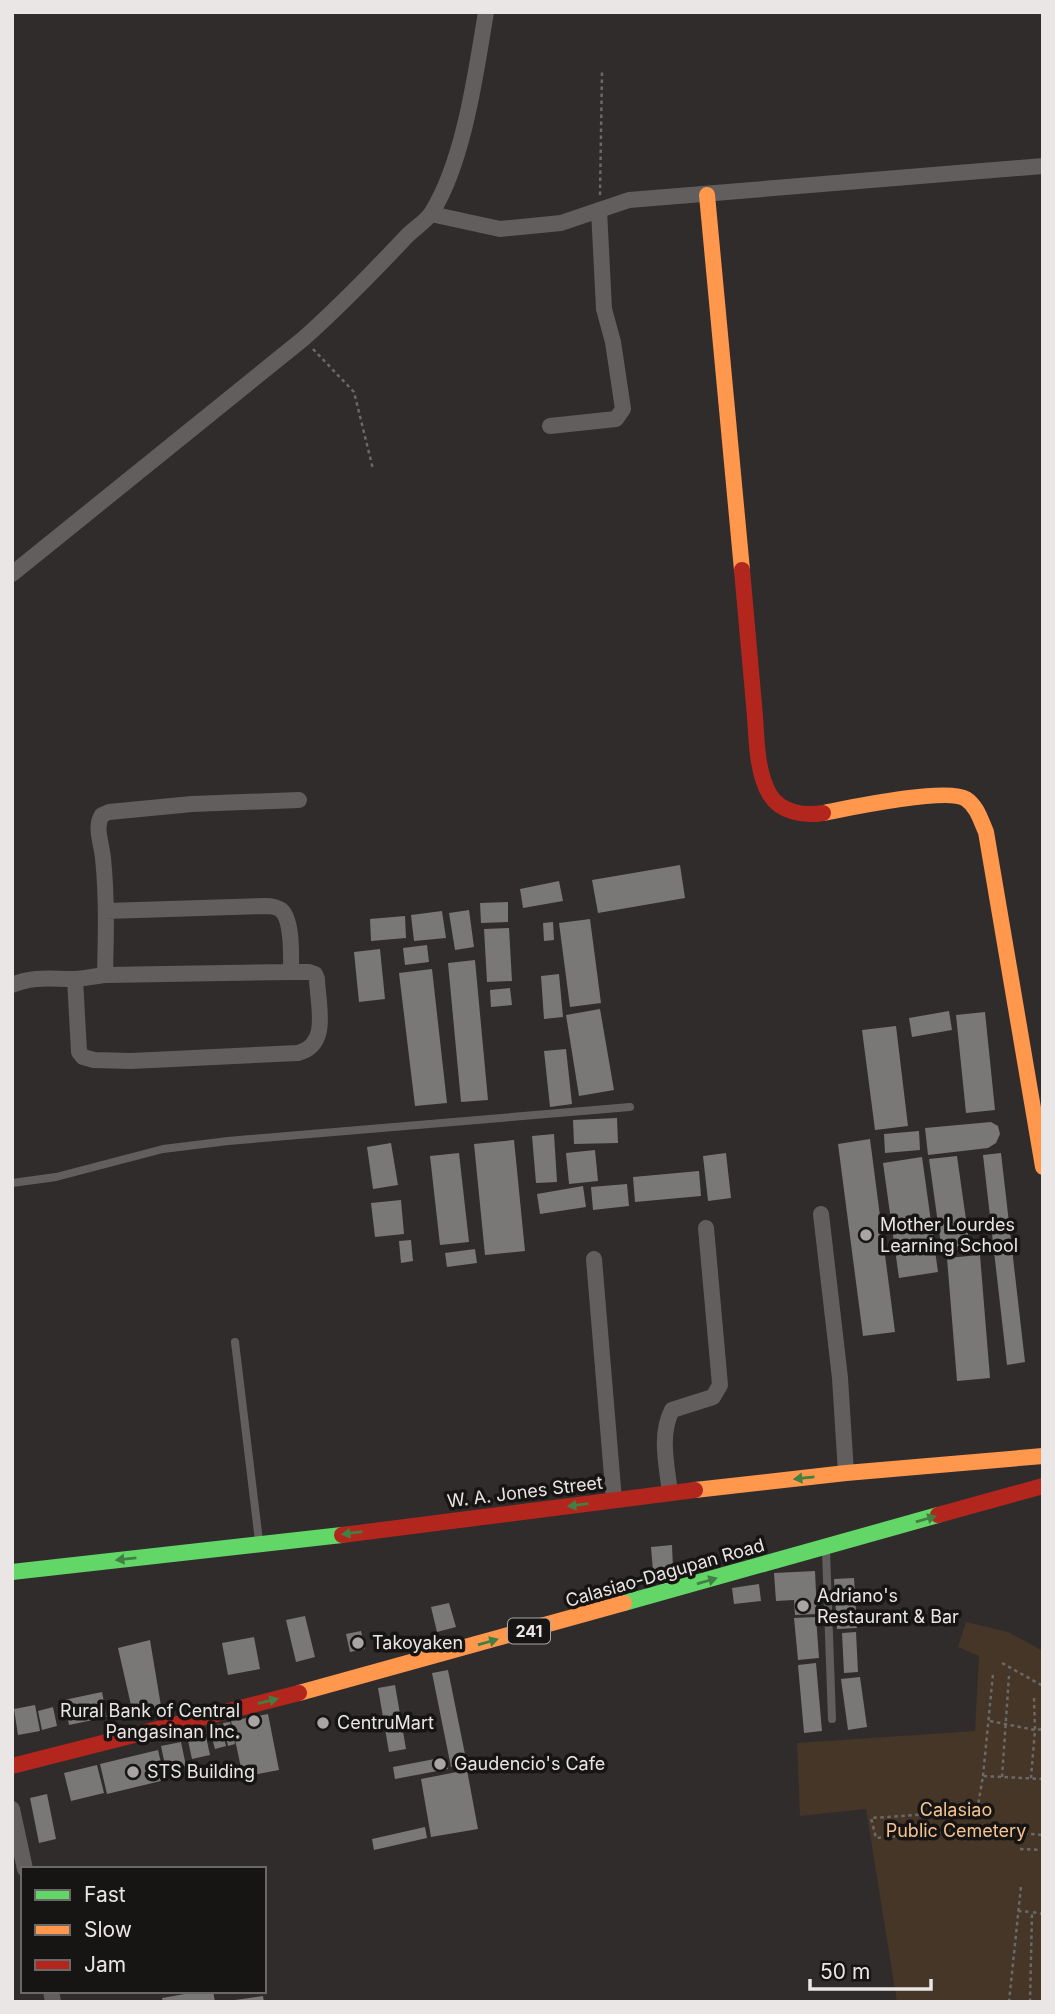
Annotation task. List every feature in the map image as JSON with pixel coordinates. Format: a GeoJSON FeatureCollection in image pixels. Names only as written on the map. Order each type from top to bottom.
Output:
{"type":"FeatureCollection","features":[{"type":"Feature","properties":{"kind":"main road"},"geometry":{"type":"LineString","coordinates":[[707,195],[757,734],[765,787],[780,808],[800,814],[939,796],[961,797],[974,806],[986,832],[1043,1167]]}},
{"type":"Feature","properties":{"kind":"main road","name":"W. A. Jones Street"},"geometry":{"type":"LineString","coordinates":[[12,1572],[260,1545],[670,1493],[1043,1456]]}},
{"type":"Feature","properties":{"kind":"main road","name":"Calasiao-Dagupan Road"},"geometry":{"type":"LineString","coordinates":[[12,1766],[357,1678],[1043,1486]]}},
{"type":"Feature","properties":{"kind":"street"},"geometry":{"type":"LineString","coordinates":[[12,574],[303,339],[347,299],[431,214],[447,181],[456,153],[472,91],[486,12]]}},
{"type":"Feature","properties":{"kind":"street"},"geometry":{"type":"LineString","coordinates":[[431,214],[500,229],[561,223],[629,200],[1043,166]]}},
{"type":"Feature","properties":{"kind":"street"},"geometry":{"type":"LineString","coordinates":[[550,426],[616,419],[623,409],[613,342],[604,309],[599,210]]}},
{"type":"Feature","properties":{"kind":"street"},"geometry":{"type":"LineString","coordinates":[[105,975],[106,911],[98,827],[102,816],[109,812],[192,804],[299,800]]}},
{"type":"Feature","properties":{"kind":"street"},"geometry":{"type":"LineString","coordinates":[[106,911],[265,905],[275,907],[286,916],[289,925],[291,972]]}},
{"type":"Feature","properties":{"kind":"street"},"geometry":{"type":"LineString","coordinates":[[12,985],[40,977],[75,979],[105,975],[309,972],[317,979],[320,1034],[309,1050],[298,1053],[131,1061],[93,1060],[83,1057],[79,1052],[75,979]]}},
{"type":"Feature","properties":{"kind":"street"},"geometry":{"type":"LineString","coordinates":[[821,1214],[839,1364],[846,1474]]}},
{"type":"Feature","properties":{"kind":"street"},"geometry":{"type":"LineString","coordinates":[[670,1493],[664,1434],[668,1418],[672,1410],[713,1396],[720,1385],[706,1228]]}},
{"type":"Feature","properties":{"kind":"street"},"geometry":{"type":"LineString","coordinates":[[594,1259],[614,1500]]}},
{"type":"Feature","properties":{"kind":"street"},"geometry":{"type":"LineString","coordinates":[[12,1809],[25,1867]]}},
{"type":"Feature","properties":{"kind":"lane"},"geometry":{"type":"LineString","coordinates":[[12,1183],[57,1177],[163,1149],[202,1144],[630,1107]]}},
{"type":"Feature","properties":{"kind":"lane"},"geometry":{"type":"LineString","coordinates":[[235,1342],[260,1545]]}},
{"type":"Feature","properties":{"kind":"lane"},"geometry":{"type":"LineString","coordinates":[[826,1548],[832,1719]]}},
{"type":"Feature","properties":{"kind":"path"},"geometry":{"type":"LineString","coordinates":[[599,210],[601,72]]}},
{"type":"Feature","properties":{"kind":"path"},"geometry":{"type":"LineString","coordinates":[[303,339],[354,392],[373,469]]}},
{"type":"Feature","properties":{"kind":"path"},"geometry":{"type":"LineString","coordinates":[[1002,1662],[1043,1686]]}},
{"type":"Feature","properties":{"kind":"path"},"geometry":{"type":"LineString","coordinates":[[993,1674],[977,1811],[871,1818],[876,1838],[979,1830],[1043,1835]]}},
{"type":"Feature","properties":{"kind":"path"},"geometry":{"type":"LineString","coordinates":[[1002,1777],[1009,1676]]}},
{"type":"Feature","properties":{"kind":"path"},"geometry":{"type":"LineString","coordinates":[[1031,1778],[1035,1738],[1034,1698]]}},
{"type":"Feature","properties":{"kind":"path"},"geometry":{"type":"LineString","coordinates":[[988,1721],[1035,1730],[1043,1729]]}},
{"type":"Feature","properties":{"kind":"path"},"geometry":{"type":"LineString","coordinates":[[1035,1738],[1043,1738]]}},
{"type":"Feature","properties":{"kind":"path"},"geometry":{"type":"LineString","coordinates":[[983,1776],[1043,1779]]}},
{"type":"Feature","properties":{"kind":"path"},"geometry":{"type":"LineString","coordinates":[[1020,1849],[1043,1850]]}},
{"type":"Feature","properties":{"kind":"path"},"geometry":{"type":"LineString","coordinates":[[1009,2002],[1021,1886]]}},
{"type":"Feature","properties":{"kind":"path"},"geometry":{"type":"LineString","coordinates":[[1018,1911],[1043,1914]]}},
{"type":"Feature","properties":{"kind":"path"},"geometry":{"type":"LineString","coordinates":[[1030,2002],[1032,1912]]}},
{"type":"Feature","properties":{"kind":"green space","name":"Calasiao Public Cemetery"},"geometry":{"type":"Polygon","coordinates":[[[966,1622],[1008,1632],[1043,1651],[1043,2002],[897,2002],[866,1809],[800,1816],[797,1743],[975,1731],[979,1656],[958,1647],[966,1622]]]}},
{"type":"Feature","properties":{"kind":"building"},"geometry":{"type":"Polygon","coordinates":[[[680,865],[685,898],[598,913],[592,880],[680,865]]]}},
{"type":"Feature","properties":{"kind":"building"},"geometry":{"type":"Polygon","coordinates":[[[559,881],[563,901],[523,908],[520,889],[559,881]]]}},
{"type":"Feature","properties":{"kind":"building"},"geometry":{"type":"Polygon","coordinates":[[[508,902],[508,922],[481,923],[480,903],[508,902]]]}},
{"type":"Feature","properties":{"kind":"building"},"geometry":{"type":"Polygon","coordinates":[[[469,910],[474,947],[455,950],[449,913],[469,910]]]}},
{"type":"Feature","properties":{"kind":"building"},"geometry":{"type":"Polygon","coordinates":[[[442,911],[446,938],[414,941],[411,915],[442,911]]]}},
{"type":"Feature","properties":{"kind":"building"},"geometry":{"type":"Polygon","coordinates":[[[405,916],[406,938],[371,941],[370,919],[405,916]]]}},
{"type":"Feature","properties":{"kind":"building"},"geometry":{"type":"Polygon","coordinates":[[[590,919],[601,1003],[570,1007],[559,923],[590,919]]]}},
{"type":"Feature","properties":{"kind":"building"},"geometry":{"type":"Polygon","coordinates":[[[553,922],[554,940],[544,941],[543,923],[553,922]]]}},
{"type":"Feature","properties":{"kind":"building"},"geometry":{"type":"Polygon","coordinates":[[[509,928],[512,981],[487,982],[484,929],[509,928]]]}},
{"type":"Feature","properties":{"kind":"building"},"geometry":{"type":"Polygon","coordinates":[[[427,945],[429,962],[405,965],[403,948],[427,945]]]}},
{"type":"Feature","properties":{"kind":"building"},"geometry":{"type":"Polygon","coordinates":[[[380,949],[385,999],[359,1002],[354,952],[380,949]]]}},
{"type":"Feature","properties":{"kind":"building"},"geometry":{"type":"Polygon","coordinates":[[[475,960],[488,1100],[461,1102],[448,963],[475,960]]]}},
{"type":"Feature","properties":{"kind":"building"},"geometry":{"type":"Polygon","coordinates":[[[432,969],[447,1103],[415,1106],[399,973],[432,969]]]}},
{"type":"Feature","properties":{"kind":"building"},"geometry":{"type":"Polygon","coordinates":[[[559,974],[563,1017],[544,1019],[541,976],[559,974]]]}},
{"type":"Feature","properties":{"kind":"building"},"geometry":{"type":"Polygon","coordinates":[[[510,988],[512,1005],[491,1007],[490,990],[510,988]]]}},
{"type":"Feature","properties":{"kind":"building"},"geometry":{"type":"Polygon","coordinates":[[[600,1009],[614,1090],[579,1096],[566,1015],[600,1009]]]}},
{"type":"Feature","properties":{"kind":"building"},"geometry":{"type":"Polygon","coordinates":[[[949,1011],[952,1030],[912,1037],[909,1018],[949,1011]]]}},
{"type":"Feature","properties":{"kind":"building"},"geometry":{"type":"Polygon","coordinates":[[[985,1012],[995,1110],[966,1113],[956,1015],[985,1012]]]}},
{"type":"Feature","properties":{"kind":"building"},"geometry":{"type":"Polygon","coordinates":[[[896,1026],[908,1126],[875,1130],[862,1030],[896,1026]]]}},
{"type":"Feature","properties":{"kind":"building"},"geometry":{"type":"Polygon","coordinates":[[[566,1049],[572,1104],[550,1107],[544,1051],[566,1049]]]}},
{"type":"Feature","properties":{"kind":"building"},"geometry":{"type":"Polygon","coordinates":[[[617,1118],[618,1143],[574,1144],[573,1120],[617,1118]]]}},
{"type":"Feature","properties":{"kind":"building"},"geometry":{"type":"Polygon","coordinates":[[[991,1122],[998,1126],[1000,1134],[996,1143],[988,1148],[928,1155],[925,1128],[991,1122]]]}},
{"type":"Feature","properties":{"kind":"building"},"geometry":{"type":"Polygon","coordinates":[[[919,1131],[920,1150],[885,1153],[884,1134],[919,1131]]]}},
{"type":"Feature","properties":{"kind":"building"},"geometry":{"type":"Polygon","coordinates":[[[554,1134],[557,1182],[536,1183],[532,1136],[554,1134]]]}},
{"type":"Feature","properties":{"kind":"building","name":"Mother Lourdes Learning School"},"geometry":{"type":"Polygon","coordinates":[[[870,1139],[895,1332],[863,1336],[838,1144],[870,1139]]]}},
{"type":"Feature","properties":{"kind":"building"},"geometry":{"type":"Polygon","coordinates":[[[514,1140],[525,1251],[485,1255],[474,1144],[514,1140]]]}},
{"type":"Feature","properties":{"kind":"building"},"geometry":{"type":"Polygon","coordinates":[[[391,1143],[398,1185],[373,1189],[367,1147],[391,1143]]]}},
{"type":"Feature","properties":{"kind":"building"},"geometry":{"type":"Polygon","coordinates":[[[595,1150],[598,1181],[569,1184],[566,1153],[595,1150]]]}},
{"type":"Feature","properties":{"kind":"building"},"geometry":{"type":"Polygon","coordinates":[[[459,1153],[469,1242],[440,1245],[430,1156],[459,1153]]]}},
{"type":"Feature","properties":{"kind":"building"},"geometry":{"type":"Polygon","coordinates":[[[726,1153],[731,1198],[708,1201],[703,1156],[726,1153]]]}},
{"type":"Feature","properties":{"kind":"building"},"geometry":{"type":"Polygon","coordinates":[[[1001,1153],[1025,1362],[1007,1365],[983,1155],[1001,1153]]]}},
{"type":"Feature","properties":{"kind":"building"},"geometry":{"type":"Polygon","coordinates":[[[957,1156],[970,1248],[942,1252],[929,1159],[957,1156]]]}},
{"type":"Feature","properties":{"kind":"building"},"geometry":{"type":"Polygon","coordinates":[[[922,1157],[938,1272],[899,1278],[883,1163],[922,1157]]]}},
{"type":"Feature","properties":{"kind":"building"},"geometry":{"type":"Polygon","coordinates":[[[699,1171],[701,1196],[635,1202],[633,1177],[699,1171]]]}},
{"type":"Feature","properties":{"kind":"building"},"geometry":{"type":"Polygon","coordinates":[[[627,1184],[629,1206],[593,1210],[591,1187],[627,1184]]]}},
{"type":"Feature","properties":{"kind":"building"},"geometry":{"type":"Polygon","coordinates":[[[583,1186],[586,1207],[540,1214],[537,1194],[583,1186]]]}},
{"type":"Feature","properties":{"kind":"building"},"geometry":{"type":"Polygon","coordinates":[[[401,1200],[404,1234],[375,1237],[371,1203],[401,1200]]]}},
{"type":"Feature","properties":{"kind":"building"},"geometry":{"type":"Polygon","coordinates":[[[411,1240],[413,1261],[401,1263],[399,1241],[411,1240]]]}},
{"type":"Feature","properties":{"kind":"building"},"geometry":{"type":"Polygon","coordinates":[[[475,1249],[477,1263],[447,1267],[445,1253],[475,1249]]]}},
{"type":"Feature","properties":{"kind":"building"},"geometry":{"type":"Polygon","coordinates":[[[980,1255],[990,1378],[957,1381],[947,1258],[980,1255]]]}},
{"type":"Feature","properties":{"kind":"building"},"geometry":{"type":"Polygon","coordinates":[[[672,1545],[673,1569],[653,1571],[651,1547],[672,1545]]]}},
{"type":"Feature","properties":{"kind":"building"},"geometry":{"type":"Polygon","coordinates":[[[815,1571],[817,1614],[795,1615],[794,1600],[776,1601],[774,1573],[815,1571]]]}},
{"type":"Feature","properties":{"kind":"building"},"geometry":{"type":"Polygon","coordinates":[[[854,1578],[857,1628],[837,1629],[834,1579],[854,1578]]]}},
{"type":"Feature","properties":{"kind":"building"},"geometry":{"type":"Polygon","coordinates":[[[759,1584],[761,1601],[734,1604],[732,1588],[759,1584]]]}},
{"type":"Feature","properties":{"kind":"building"},"geometry":{"type":"Polygon","coordinates":[[[449,1603],[456,1627],[437,1632],[431,1607],[449,1603]]]}},
{"type":"Feature","properties":{"kind":"building"},"geometry":{"type":"Polygon","coordinates":[[[305,1616],[315,1657],[296,1662],[286,1620],[305,1616]]]}},
{"type":"Feature","properties":{"kind":"building"},"geometry":{"type":"Polygon","coordinates":[[[816,1617],[819,1658],[798,1660],[794,1618],[816,1617]]]}},
{"type":"Feature","properties":{"kind":"building"},"geometry":{"type":"Polygon","coordinates":[[[361,1631],[365,1649],[350,1652],[346,1634],[361,1631]]]}},
{"type":"Feature","properties":{"kind":"building"},"geometry":{"type":"Polygon","coordinates":[[[856,1632],[858,1672],[844,1673],[842,1633],[856,1632]]]}},
{"type":"Feature","properties":{"kind":"building"},"geometry":{"type":"Polygon","coordinates":[[[254,1637],[260,1669],[228,1675],[222,1643],[254,1637]]]}},
{"type":"Feature","properties":{"kind":"building"},"geometry":{"type":"Polygon","coordinates":[[[150,1640],[161,1706],[133,1714],[118,1648],[150,1640]]]}},
{"type":"Feature","properties":{"kind":"building"},"geometry":{"type":"Polygon","coordinates":[[[816,1663],[822,1731],[804,1733],[798,1665],[816,1663]]]}},
{"type":"Feature","properties":{"kind":"building"},"geometry":{"type":"Polygon","coordinates":[[[448,1670],[467,1764],[451,1767],[432,1673],[448,1670]]]}},
{"type":"Feature","properties":{"kind":"building"},"geometry":{"type":"Polygon","coordinates":[[[860,1677],[867,1727],[848,1730],[841,1679],[860,1677]]]}},
{"type":"Feature","properties":{"kind":"building"},"geometry":{"type":"Polygon","coordinates":[[[395,1685],[406,1749],[389,1752],[378,1688],[395,1685]]]}},
{"type":"Feature","properties":{"kind":"building"},"geometry":{"type":"Polygon","coordinates":[[[102,1692],[107,1717],[69,1725],[64,1700],[102,1692]]]}},
{"type":"Feature","properties":{"kind":"building"},"geometry":{"type":"Polygon","coordinates":[[[35,1705],[40,1731],[18,1735],[14,1709],[35,1705]]]}},
{"type":"Feature","properties":{"kind":"building"},"geometry":{"type":"Polygon","coordinates":[[[53,1707],[57,1726],[42,1730],[38,1711],[53,1707]]]}},
{"type":"Feature","properties":{"kind":"building"},"geometry":{"type":"Polygon","coordinates":[[[268,1714],[279,1770],[243,1777],[231,1721],[268,1714]]]}},
{"type":"Feature","properties":{"kind":"building"},"geometry":{"type":"Polygon","coordinates":[[[230,1722],[235,1744],[228,1746],[223,1723],[230,1722]]]}},
{"type":"Feature","properties":{"kind":"building"},"geometry":{"type":"Polygon","coordinates":[[[220,1724],[226,1746],[215,1749],[209,1727],[220,1724]]]}},
{"type":"Feature","properties":{"kind":"building"},"geometry":{"type":"Polygon","coordinates":[[[205,1732],[210,1755],[192,1759],[187,1736],[205,1732]]]}},
{"type":"Feature","properties":{"kind":"building"},"geometry":{"type":"Polygon","coordinates":[[[181,1742],[186,1766],[166,1770],[161,1746],[181,1742]]]}},
{"type":"Feature","properties":{"kind":"building","name":"STS Building"},"geometry":{"type":"Polygon","coordinates":[[[158,1750],[165,1780],[107,1794],[100,1764],[158,1750]]]}},
{"type":"Feature","properties":{"kind":"building"},"geometry":{"type":"Polygon","coordinates":[[[445,1757],[448,1769],[395,1779],[393,1767],[445,1757]]]}},
{"type":"Feature","properties":{"kind":"building"},"geometry":{"type":"Polygon","coordinates":[[[97,1765],[104,1793],[71,1801],[64,1773],[97,1765]]]}},
{"type":"Feature","properties":{"kind":"building"},"geometry":{"type":"Polygon","coordinates":[[[467,1770],[478,1829],[431,1837],[421,1779],[467,1770]]]}},
{"type":"Feature","properties":{"kind":"building"},"geometry":{"type":"Polygon","coordinates":[[[47,1794],[56,1839],[39,1843],[30,1798],[47,1794]]]}},
{"type":"Feature","properties":{"kind":"building"},"geometry":{"type":"Polygon","coordinates":[[[425,1827],[427,1838],[374,1850],[372,1839],[425,1827]]]}},
{"type":"Feature","properties":{"kind":"building"},"geometry":{"type":"Polygon","coordinates":[[[191,1993],[213,1993],[215,2002],[163,2002],[162,1998],[191,1993]]]}},
{"type":"Feature","properties":{"kind":"building"},"geometry":{"type":"Polygon","coordinates":[[[263,1996],[264,2002],[235,2002],[235,2000],[263,1996]]]}},
{"type":"Feature","properties":{"kind":"traffic: fast"},"geometry":{"type":"LineString","coordinates":[[624,1603],[938,1515]]}},
{"type":"Feature","properties":{"kind":"traffic: fast"},"geometry":{"type":"LineString","coordinates":[[12,1572],[342,1535]]}},
{"type":"Feature","properties":{"kind":"traffic: slow"},"geometry":{"type":"LineString","coordinates":[[707,195],[742,570]]}},
{"type":"Feature","properties":{"kind":"traffic: slow"},"geometry":{"type":"LineString","coordinates":[[823,813],[939,795],[966,799],[976,810],[986,832],[1043,1167]]}},
{"type":"Feature","properties":{"kind":"traffic: slow"},"geometry":{"type":"LineString","coordinates":[[695,1490],[846,1473],[1043,1456]]}},
{"type":"Feature","properties":{"kind":"traffic: slow"},"geometry":{"type":"LineString","coordinates":[[299,1693],[624,1603]]}},
{"type":"Feature","properties":{"kind":"traffic: jam"},"geometry":{"type":"LineString","coordinates":[[742,570],[758,751],[765,785],[780,806],[801,813],[823,813]]}},
{"type":"Feature","properties":{"kind":"traffic: jam"},"geometry":{"type":"LineString","coordinates":[[938,1515],[1043,1486]]}},
{"type":"Feature","properties":{"kind":"traffic: jam"},"geometry":{"type":"LineString","coordinates":[[342,1535],[695,1490]]}},
{"type":"Feature","properties":{"kind":"traffic: jam"},"geometry":{"type":"LineString","coordinates":[[12,1766],[299,1693]]}},
{"type":"Feature","properties":{"kind":"place","name":"Mother Lourdes Learning School"},"geometry":{"type":"Point","coordinates":[866,1235]}},
{"type":"Feature","properties":{"kind":"place","name":"Adriano's Restaurant & Bar"},"geometry":{"type":"Point","coordinates":[803,1606]}},
{"type":"Feature","properties":{"kind":"place","name":"Takoyaken"},"geometry":{"type":"Point","coordinates":[358,1643]}},
{"type":"Feature","properties":{"kind":"place","name":"Rural Bank of Central Pangasinan Inc."},"geometry":{"type":"Point","coordinates":[254,1721]}},
{"type":"Feature","properties":{"kind":"place","name":"CentruMart"},"geometry":{"type":"Point","coordinates":[323,1723]}},
{"type":"Feature","properties":{"kind":"place","name":"Gaudencio's Cafe"},"geometry":{"type":"Point","coordinates":[440,1764]}},
{"type":"Feature","properties":{"kind":"place","name":"STS Building"},"geometry":{"type":"Point","coordinates":[133,1772]}}]}
